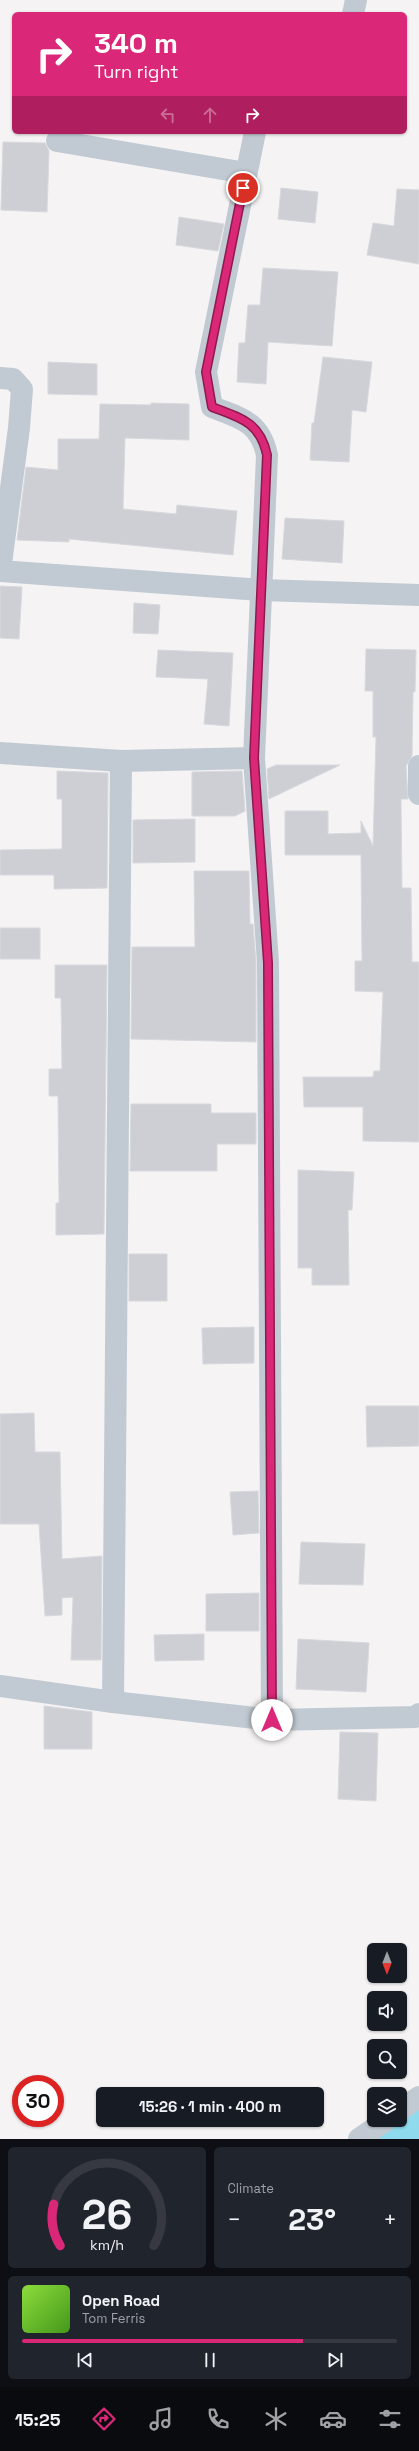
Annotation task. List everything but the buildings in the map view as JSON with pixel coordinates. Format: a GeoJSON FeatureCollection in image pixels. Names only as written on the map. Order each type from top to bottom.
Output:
{"type":"FeatureCollection","features":[{"type":"Feature","properties":{"kind":"street"},"geometry":{"type":"LineString","coordinates":[[353,12],[356,0]]}},
{"type":"Feature","properties":{"kind":"street"},"geometry":{"type":"LineString","coordinates":[[255,134],[206,372],[212,407],[247,421],[263,439],[267,455],[254,758],[268,963],[272,1720]]}},
{"type":"Feature","properties":{"kind":"street"},"geometry":{"type":"LineString","coordinates":[[57,141],[246,173]]}},
{"type":"Feature","properties":{"kind":"street"},"geometry":{"type":"LineString","coordinates":[[0,378],[13,379],[22,389],[19,428],[0,570],[261,590],[419,595]]}},
{"type":"Feature","properties":{"kind":"street"},"geometry":{"type":"LineString","coordinates":[[0,753],[121,761],[254,758]]}},
{"type":"Feature","properties":{"kind":"street"},"geometry":{"type":"LineString","coordinates":[[113,1702],[121,761]]}},
{"type":"Feature","properties":{"kind":"street"},"geometry":{"type":"LineString","coordinates":[[419,766],[419,794]]}},
{"type":"Feature","properties":{"kind":"street"},"geometry":{"type":"LineString","coordinates":[[0,1686],[113,1702],[272,1720],[415,1717],[419,1714]]}},
{"type":"Feature","properties":{"kind":"street"},"geometry":{"type":"LineString","coordinates":[[407,2105],[419,2097]]}},
{"type":"Feature","properties":{"kind":"street"},"geometry":{"type":"LineString","coordinates":[[359,2139],[376,2127]]}},
{"type":"Feature","properties":{"kind":"water"},"geometry":{"type":"Polygon","coordinates":[[[419,2096],[419,2139],[350,2139],[369,2127],[407,2127],[407,2103],[419,2096]]]}},
{"type":"Feature","properties":{"kind":"route"},"geometry":{"type":"LineString","coordinates":[[243,188],[206,372],[207,386],[212,407],[247,421],[263,439],[267,455],[254,758],[261,890],[268,963],[272,1720]]}}]}
